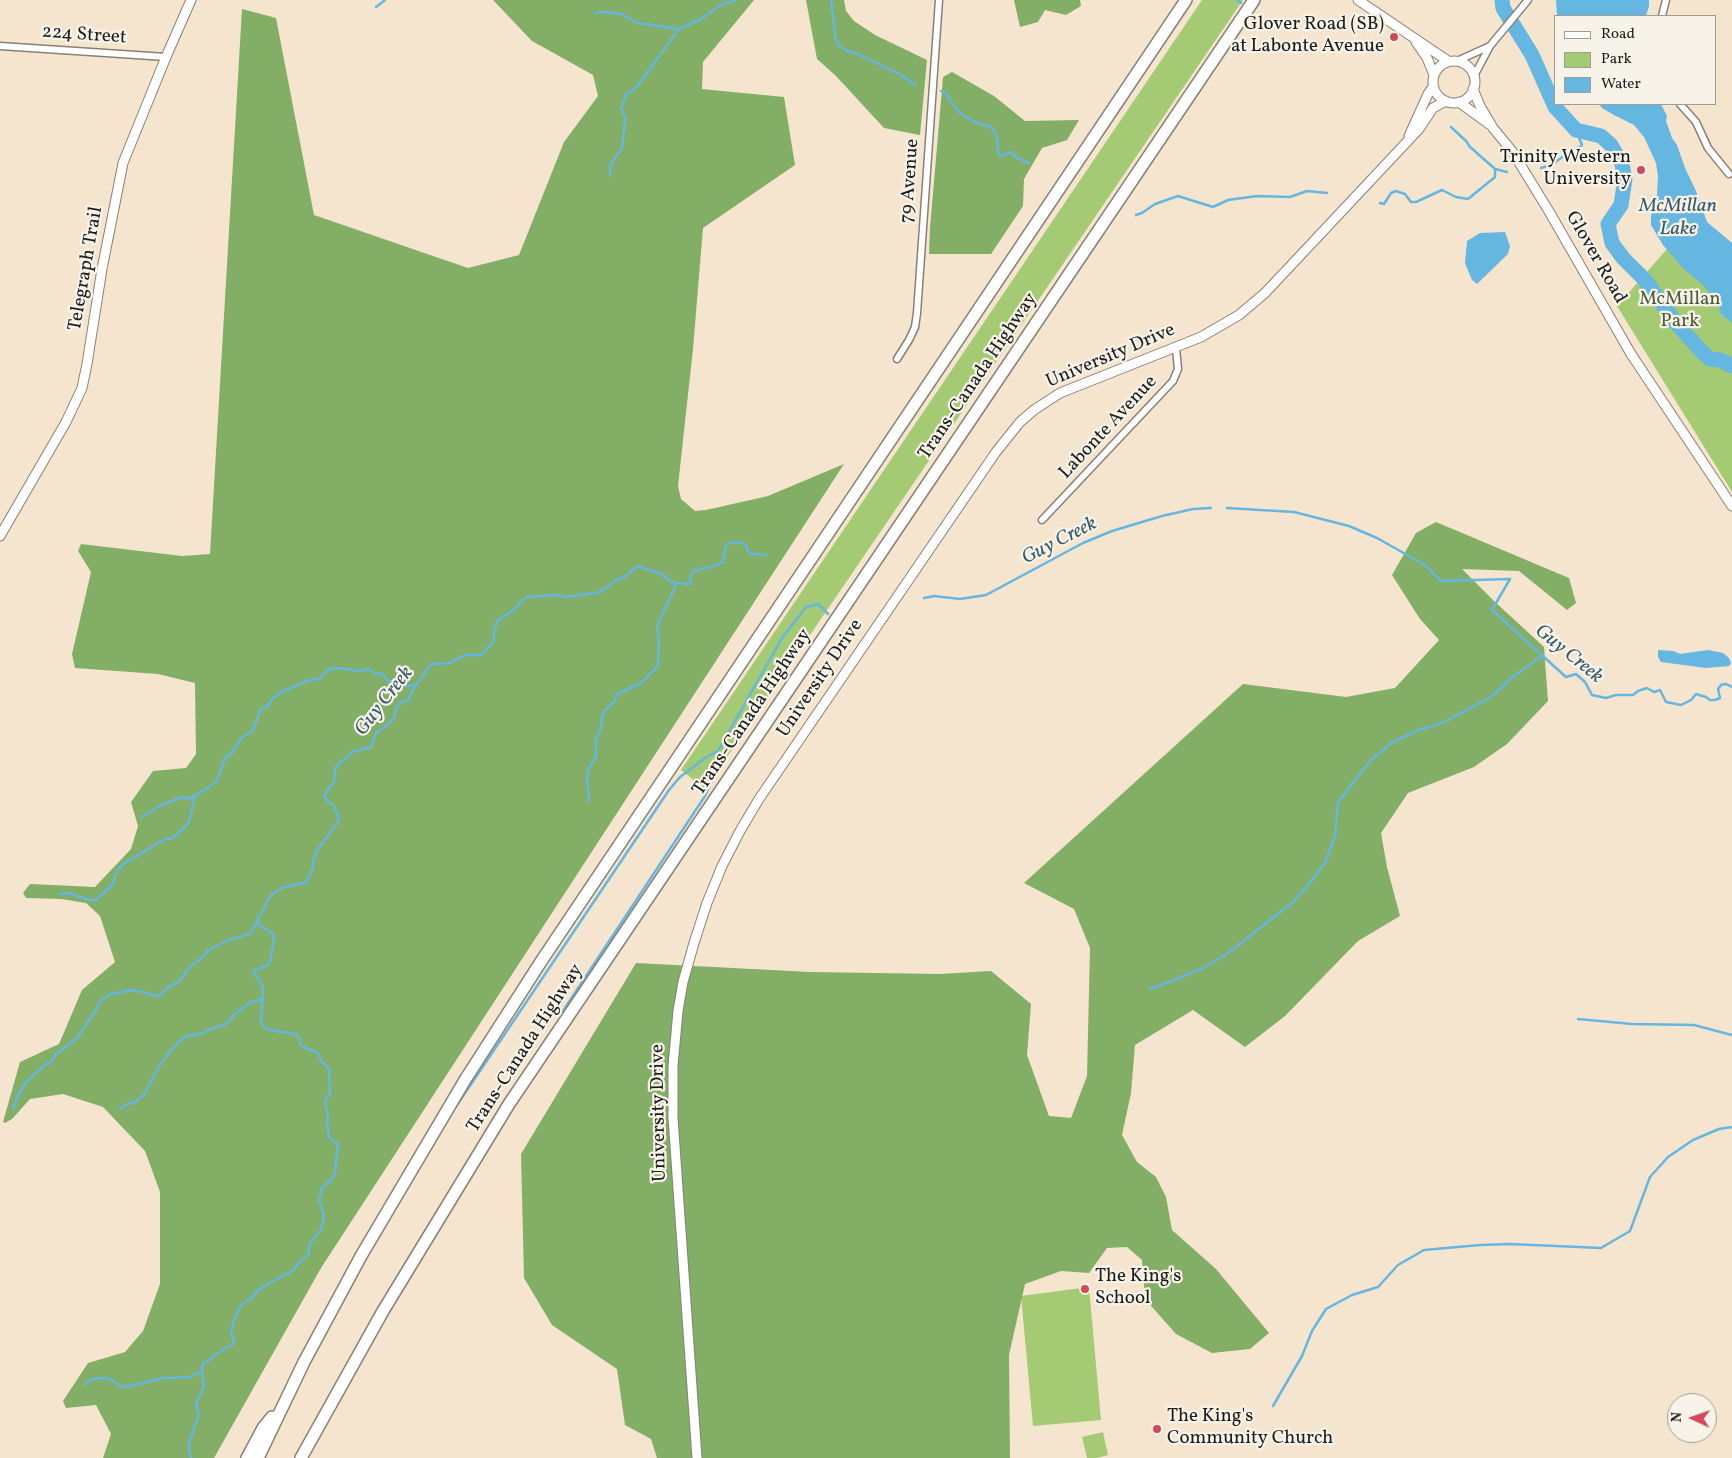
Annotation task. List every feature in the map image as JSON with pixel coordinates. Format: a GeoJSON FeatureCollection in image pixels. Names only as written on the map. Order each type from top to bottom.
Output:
{"type":"FeatureCollection","features":[{"type":"Feature","properties":{"kind":"highway","name":"Trans-Canada Highway"},"geometry":{"type":"LineString","coordinates":[[258,1458],[282,1406],[361,1256],[460,1088],[548,952],[1186,0]]}},
{"type":"Feature","properties":{"kind":"highway","name":"Trans-Canada Highway"},"geometry":{"type":"LineString","coordinates":[[300,1458],[383,1311],[514,1096],[1254,0]]}},
{"type":"Feature","properties":{"kind":"highway"},"geometry":{"type":"LineString","coordinates":[[247,1458],[263,1428],[282,1406]]}},
{"type":"Feature","properties":{"kind":"highway"},"geometry":{"type":"LineString","coordinates":[[309,1458],[327,1409]]}},
{"type":"Feature","properties":{"kind":"street","name":"Telegraph Trail"},"geometry":{"type":"LineString","coordinates":[[0,536],[66,422],[82,388],[123,163],[166,56],[191,0]]}},
{"type":"Feature","properties":{"kind":"street","name":"79 Avenue"},"geometry":{"type":"LineString","coordinates":[[897,359],[909,340],[917,313],[939,0]]}},
{"type":"Feature","properties":{"kind":"street"},"geometry":{"type":"LineString","coordinates":[[1358,0],[1414,40],[1452,61],[1468,66],[1474,76]]}},
{"type":"Feature","properties":{"kind":"street"},"geometry":{"type":"LineString","coordinates":[[1414,40],[1427,58],[1434,74],[1433,87],[1436,93],[1446,101],[1459,102],[1468,97],[1473,89],[1474,76],[1491,45],[1528,0]]}},
{"type":"Feature","properties":{"kind":"street"},"geometry":{"type":"LineString","coordinates":[[1662,15],[1666,0]]}},
{"type":"Feature","properties":{"kind":"street"},"geometry":{"type":"LineString","coordinates":[[1434,74],[1442,64],[1491,45]]}},
{"type":"Feature","properties":{"kind":"street","name":"224 Street"},"geometry":{"type":"LineString","coordinates":[[0,46],[166,56]]}},
{"type":"Feature","properties":{"kind":"street","name":"University Drive"},"geometry":{"type":"LineString","coordinates":[[1406,141],[1433,87]]}},
{"type":"Feature","properties":{"kind":"street","name":"Glover Road"},"geometry":{"type":"LineString","coordinates":[[1473,89],[1480,106],[1493,128],[1512,151],[1550,213],[1631,354],[1732,506]]}},
{"type":"Feature","properties":{"kind":"street","name":"University Drive"},"geometry":{"type":"LineString","coordinates":[[697,1458],[673,1118],[674,1040],[683,982],[699,924],[722,866],[740,831],[758,800],[1008,436],[1034,410],[1060,393],[1207,334],[1226,324],[1259,299],[1419,129],[1433,108],[1446,101]]}},
{"type":"Feature","properties":{"kind":"street","name":"Glover Road"},"geometry":{"type":"LineString","coordinates":[[1459,102],[1493,128]]}},
{"type":"Feature","properties":{"kind":"street"},"geometry":{"type":"LineString","coordinates":[[1681,105],[1696,122],[1708,148],[1730,174]]}},
{"type":"Feature","properties":{"kind":"street","name":"Labonte Avenue"},"geometry":{"type":"LineString","coordinates":[[1042,520],[1174,381],[1178,368],[1176,348]]}},
{"type":"Feature","properties":{"kind":"green space"},"geometry":{"type":"Polygon","coordinates":[[[493,0],[754,0],[703,62],[702,89],[784,97],[795,165],[703,228],[693,349],[678,486],[681,499],[695,511],[706,510],[768,496],[844,464],[321,1268],[214,1458],[103,1458],[111,1434],[96,1405],[66,1408],[63,1401],[88,1363],[125,1352],[143,1331],[160,1284],[160,1192],[145,1151],[103,1107],[63,1094],[30,1099],[12,1119],[5,1123],[3,1122],[20,1062],[59,1044],[82,990],[115,962],[100,916],[86,903],[61,899],[26,898],[23,893],[30,884],[95,887],[131,849],[138,826],[131,802],[153,771],[186,768],[196,754],[195,683],[158,674],[75,668],[72,654],[91,572],[78,551],[81,544],[182,556],[210,554],[242,9],[276,18],[314,215],[468,268],[519,255],[564,142],[598,96],[593,75],[532,41],[493,0]]]}},
{"type":"Feature","properties":{"kind":"green space"},"geometry":{"type":"Polygon","coordinates":[[[806,0],[844,0],[846,11],[854,21],[875,35],[927,60],[920,135],[884,128],[836,76],[817,59],[806,0]]]}},
{"type":"Feature","properties":{"kind":"green space"},"geometry":{"type":"Polygon","coordinates":[[[1014,0],[1080,0],[1081,6],[1066,15],[1045,10],[1038,22],[1020,27],[1014,0]]]}},
{"type":"Feature","properties":{"kind":"green space"},"geometry":{"type":"Polygon","coordinates":[[[1202,0],[1243,0],[705,789],[681,770],[1202,0]]]}},
{"type":"Feature","properties":{"kind":"green space"},"geometry":{"type":"Polygon","coordinates":[[[952,72],[994,96],[1025,121],[1079,120],[1067,140],[1042,148],[1024,179],[1023,206],[991,254],[929,254],[943,77],[952,72]]]}},
{"type":"Feature","properties":{"kind":"green space","name":"McMillan Park"},"geometry":{"type":"Polygon","coordinates":[[[1681,233],[1732,291],[1732,492],[1617,306],[1681,233]]]}},
{"type":"Feature","properties":{"kind":"green space"},"geometry":{"type":"Polygon","coordinates":[[[1436,522],[1569,578],[1576,603],[1567,610],[1519,571],[1462,569],[1544,647],[1548,701],[1507,744],[1474,767],[1408,793],[1381,833],[1387,867],[1400,916],[1358,941],[1285,1016],[1245,1047],[1193,1010],[1135,1045],[1131,1093],[1122,1135],[1137,1162],[1156,1177],[1166,1197],[1172,1230],[1216,1269],[1269,1333],[1250,1349],[1212,1353],[1176,1334],[1145,1299],[1142,1260],[1127,1247],[1107,1248],[1089,1273],[1061,1271],[1025,1284],[1009,1355],[1010,1458],[657,1458],[651,1439],[625,1425],[617,1369],[552,1325],[524,1278],[521,1154],[636,963],[810,972],[940,974],[991,971],[1031,1004],[1027,1055],[1049,1116],[1071,1118],[1087,1076],[1090,948],[1074,909],[1024,883],[1243,684],[1346,697],[1395,688],[1439,640],[1420,619],[1392,575],[1416,533],[1436,522]]]}},
{"type":"Feature","properties":{"kind":"green space"},"geometry":{"type":"Polygon","coordinates":[[[1089,1287],[1101,1420],[1033,1426],[1021,1296],[1089,1287]]]}},
{"type":"Feature","properties":{"kind":"green space"},"geometry":{"type":"Polygon","coordinates":[[[1103,1432],[1108,1455],[1087,1458],[1082,1437],[1103,1432]]]}},
{"type":"Feature","properties":{"kind":"water"},"geometry":{"type":"Polygon","coordinates":[[[1556,0],[1649,0],[1646,15],[1557,15],[1556,0]]]}},
{"type":"Feature","properties":{"kind":"water","name":"McMillan Lake"},"geometry":{"type":"Polygon","coordinates":[[[1600,105],[1662,105],[1667,116],[1666,121],[1672,138],[1677,145],[1707,222],[1732,243],[1732,323],[1720,313],[1719,305],[1703,285],[1683,268],[1663,245],[1651,225],[1651,216],[1657,194],[1658,176],[1656,163],[1644,137],[1634,125],[1600,105]]]}},
{"type":"Feature","properties":{"kind":"water"},"geometry":{"type":"Polygon","coordinates":[[[1505,232],[1510,246],[1508,254],[1477,284],[1472,280],[1465,263],[1467,241],[1480,233],[1505,232]]]}},
{"type":"Feature","properties":{"kind":"water"},"geometry":{"type":"Polygon","coordinates":[[[1658,650],[1673,651],[1680,654],[1708,650],[1723,653],[1729,658],[1731,663],[1729,666],[1706,668],[1661,662],[1658,657],[1658,650]]]}},
{"type":"Feature","properties":{"kind":"waterway"},"geometry":{"type":"LineString","coordinates":[[376,7],[385,0]]}},
{"type":"Feature","properties":{"kind":"waterway"},"geometry":{"type":"LineString","coordinates":[[610,176],[610,165],[622,148],[625,117],[621,109],[627,93],[631,92],[639,84],[679,29],[701,19],[724,3],[735,0]]}},
{"type":"Feature","properties":{"kind":"waterway"},"geometry":{"type":"LineString","coordinates":[[831,0],[836,40],[839,46],[901,75],[916,85]]}},
{"type":"Feature","properties":{"kind":"waterway"},"geometry":{"type":"LineString","coordinates":[[1237,0],[1241,3]]}},
{"type":"Feature","properties":{"kind":"waterway"},"geometry":{"type":"LineString","coordinates":[[1502,0],[1503,8],[1532,55],[1554,105]]}},
{"type":"Feature","properties":{"kind":"waterway"},"geometry":{"type":"LineString","coordinates":[[595,13],[622,14],[637,23],[678,29]]}},
{"type":"Feature","properties":{"kind":"waterway"},"geometry":{"type":"LineString","coordinates":[[941,91],[947,94],[959,112],[972,121],[991,127],[996,134],[999,155],[1011,152],[1017,158],[1029,163]]}},
{"type":"Feature","properties":{"kind":"waterway"},"geometry":{"type":"LineString","coordinates":[[1554,105],[1576,130],[1601,136],[1611,145],[1622,164],[1625,179],[1621,205],[1608,224],[1612,243],[1623,258],[1645,280],[1676,323],[1702,352],[1710,359],[1720,360],[1732,366]]}},
{"type":"Feature","properties":{"kind":"waterway"},"geometry":{"type":"LineString","coordinates":[[1451,127],[1495,169]]}},
{"type":"Feature","properties":{"kind":"waterway"},"geometry":{"type":"LineString","coordinates":[[1541,168],[1551,165],[1582,145],[1576,130]]}},
{"type":"Feature","properties":{"kind":"waterway"},"geometry":{"type":"LineString","coordinates":[[1380,203],[1384,204],[1391,193],[1396,191],[1405,194],[1411,202],[1416,202],[1442,190],[1456,197],[1468,199],[1495,177],[1495,169],[1507,172]]}},
{"type":"Feature","properties":{"kind":"waterway"},"geometry":{"type":"LineString","coordinates":[[1136,215],[1155,204],[1178,196],[1213,207],[1228,200],[1257,196],[1290,197],[1307,191],[1327,193]]}},
{"type":"Feature","properties":{"kind":"waterway","name":"Guy Creek"},"geometry":{"type":"LineString","coordinates":[[924,598],[934,596],[960,599],[986,595],[1083,543],[1112,531],[1162,516],[1193,509],[1211,508]]}},
{"type":"Feature","properties":{"kind":"waterway","name":"Guy Creek"},"geometry":{"type":"LineString","coordinates":[[1227,508],[1294,512],[1349,526],[1377,538],[1425,565],[1441,581],[1510,579],[1492,610],[1566,677],[1576,674],[1585,682],[1592,695],[1606,698],[1616,695],[1633,695],[1647,688],[1654,692],[1660,690],[1666,702],[1681,705],[1691,700],[1696,694],[1710,700],[1715,700],[1720,698],[1718,689],[1721,685],[1726,684],[1732,687]]}},
{"type":"Feature","properties":{"kind":"waterway","name":"Guy Creek"},"geometry":{"type":"LineString","coordinates":[[191,1458],[188,1446],[199,1414],[196,1406],[197,1401],[204,1387],[203,1364],[233,1344],[234,1341],[231,1334],[234,1319],[241,1305],[252,1298],[258,1290],[294,1270],[300,1261],[308,1255],[310,1243],[321,1230],[323,1222],[324,1214],[319,1200],[322,1188],[331,1180],[335,1173],[338,1144],[329,1137],[328,1115],[325,1103],[326,1098],[330,1094],[329,1069],[322,1062],[318,1053],[300,1044],[299,1037],[295,1034],[266,1029],[261,1022],[263,987],[254,972],[266,966],[270,961],[273,946],[274,937],[272,933],[259,925],[258,921],[258,917],[268,899],[282,888],[306,882],[313,868],[313,861],[318,849],[338,822],[339,819],[334,806],[329,803],[324,795],[334,782],[335,769],[352,752],[371,747],[376,733],[390,723],[397,707],[402,702],[408,700],[431,664],[449,663],[466,655],[481,655],[494,641],[494,631],[498,620],[516,608],[527,597],[554,595],[567,597],[600,592],[615,581],[626,576],[637,566],[662,574],[670,581],[690,584],[691,575],[694,571],[718,565],[723,561],[726,545],[732,542],[746,545],[751,554],[766,555]]}},
{"type":"Feature","properties":{"kind":"waterway"},"geometry":{"type":"LineString","coordinates":[[589,802],[587,777],[589,768],[596,756],[596,740],[601,728],[602,717],[605,710],[614,702],[617,694],[641,683],[658,666],[659,638],[657,627],[677,583]]}},
{"type":"Feature","properties":{"kind":"waterway"},"geometry":{"type":"LineString","coordinates":[[457,1105],[669,790],[680,777],[705,758],[718,751],[782,638],[806,607],[818,604],[828,614]]}},
{"type":"Feature","properties":{"kind":"waterway"},"geometry":{"type":"LineString","coordinates":[[1150,989],[1203,968],[1227,954],[1293,902],[1325,863],[1335,836],[1338,802],[1371,760],[1393,742],[1416,731],[1442,723],[1491,697],[1514,676],[1543,655]]}},
{"type":"Feature","properties":{"kind":"waterway"},"geometry":{"type":"LineString","coordinates":[[59,894],[69,893],[89,900],[96,900],[113,884],[117,871],[125,863],[165,839],[171,839],[187,825],[195,796],[216,782],[226,756],[231,754],[242,737],[252,732],[261,709],[267,707],[272,699],[282,692],[309,680],[319,679],[329,669],[337,668],[360,671],[368,669],[382,674],[389,681],[408,686],[415,685]]}},
{"type":"Feature","properties":{"kind":"waterway"},"geometry":{"type":"LineString","coordinates":[[563,1011],[705,796],[720,763],[718,751]]}},
{"type":"Feature","properties":{"kind":"waterway"},"geometry":{"type":"LineString","coordinates":[[141,817],[162,805],[182,797],[188,799],[195,796]]}},
{"type":"Feature","properties":{"kind":"waterway"},"geometry":{"type":"LineString","coordinates":[[13,1109],[18,1095],[27,1081],[46,1064],[51,1063],[55,1055],[77,1038],[104,998],[111,994],[132,990],[152,996],[160,995],[168,987],[179,982],[191,965],[197,962],[209,950],[229,940],[250,934],[257,922]]}},
{"type":"Feature","properties":{"kind":"waterway"},"geometry":{"type":"LineString","coordinates":[[120,1109],[125,1105],[135,1102],[144,1095],[159,1066],[184,1037],[203,1033],[226,1024],[235,1014],[251,1002],[263,999]]}},
{"type":"Feature","properties":{"kind":"waterway"},"geometry":{"type":"LineString","coordinates":[[1578,1019],[1632,1024],[1694,1025],[1732,1035]]}},
{"type":"Feature","properties":{"kind":"waterway"},"geometry":{"type":"LineString","coordinates":[[1273,1406],[1302,1356],[1312,1331],[1326,1309],[1352,1295],[1378,1287],[1398,1265],[1424,1250],[1480,1245],[1510,1244],[1601,1248],[1630,1231],[1650,1177],[1668,1157],[1693,1140],[1719,1129],[1732,1127]]}},
{"type":"Feature","properties":{"kind":"waterway"},"geometry":{"type":"LineString","coordinates":[[85,1385],[91,1379],[107,1378],[123,1387],[163,1378],[190,1377],[202,1371]]}},
{"type":"Feature","properties":{"kind":"place","name":"Glover Road (SB) at Labonte Avenue"},"geometry":{"type":"Point","coordinates":[1394,37]}},
{"type":"Feature","properties":{"kind":"place","name":"Trinity Western University"},"geometry":{"type":"Point","coordinates":[1641,170]}},
{"type":"Feature","properties":{"kind":"place","name":"The King's School"},"geometry":{"type":"Point","coordinates":[1085,1289]}},
{"type":"Feature","properties":{"kind":"place","name":"The King's Community Church"},"geometry":{"type":"Point","coordinates":[1157,1429]}}]}
